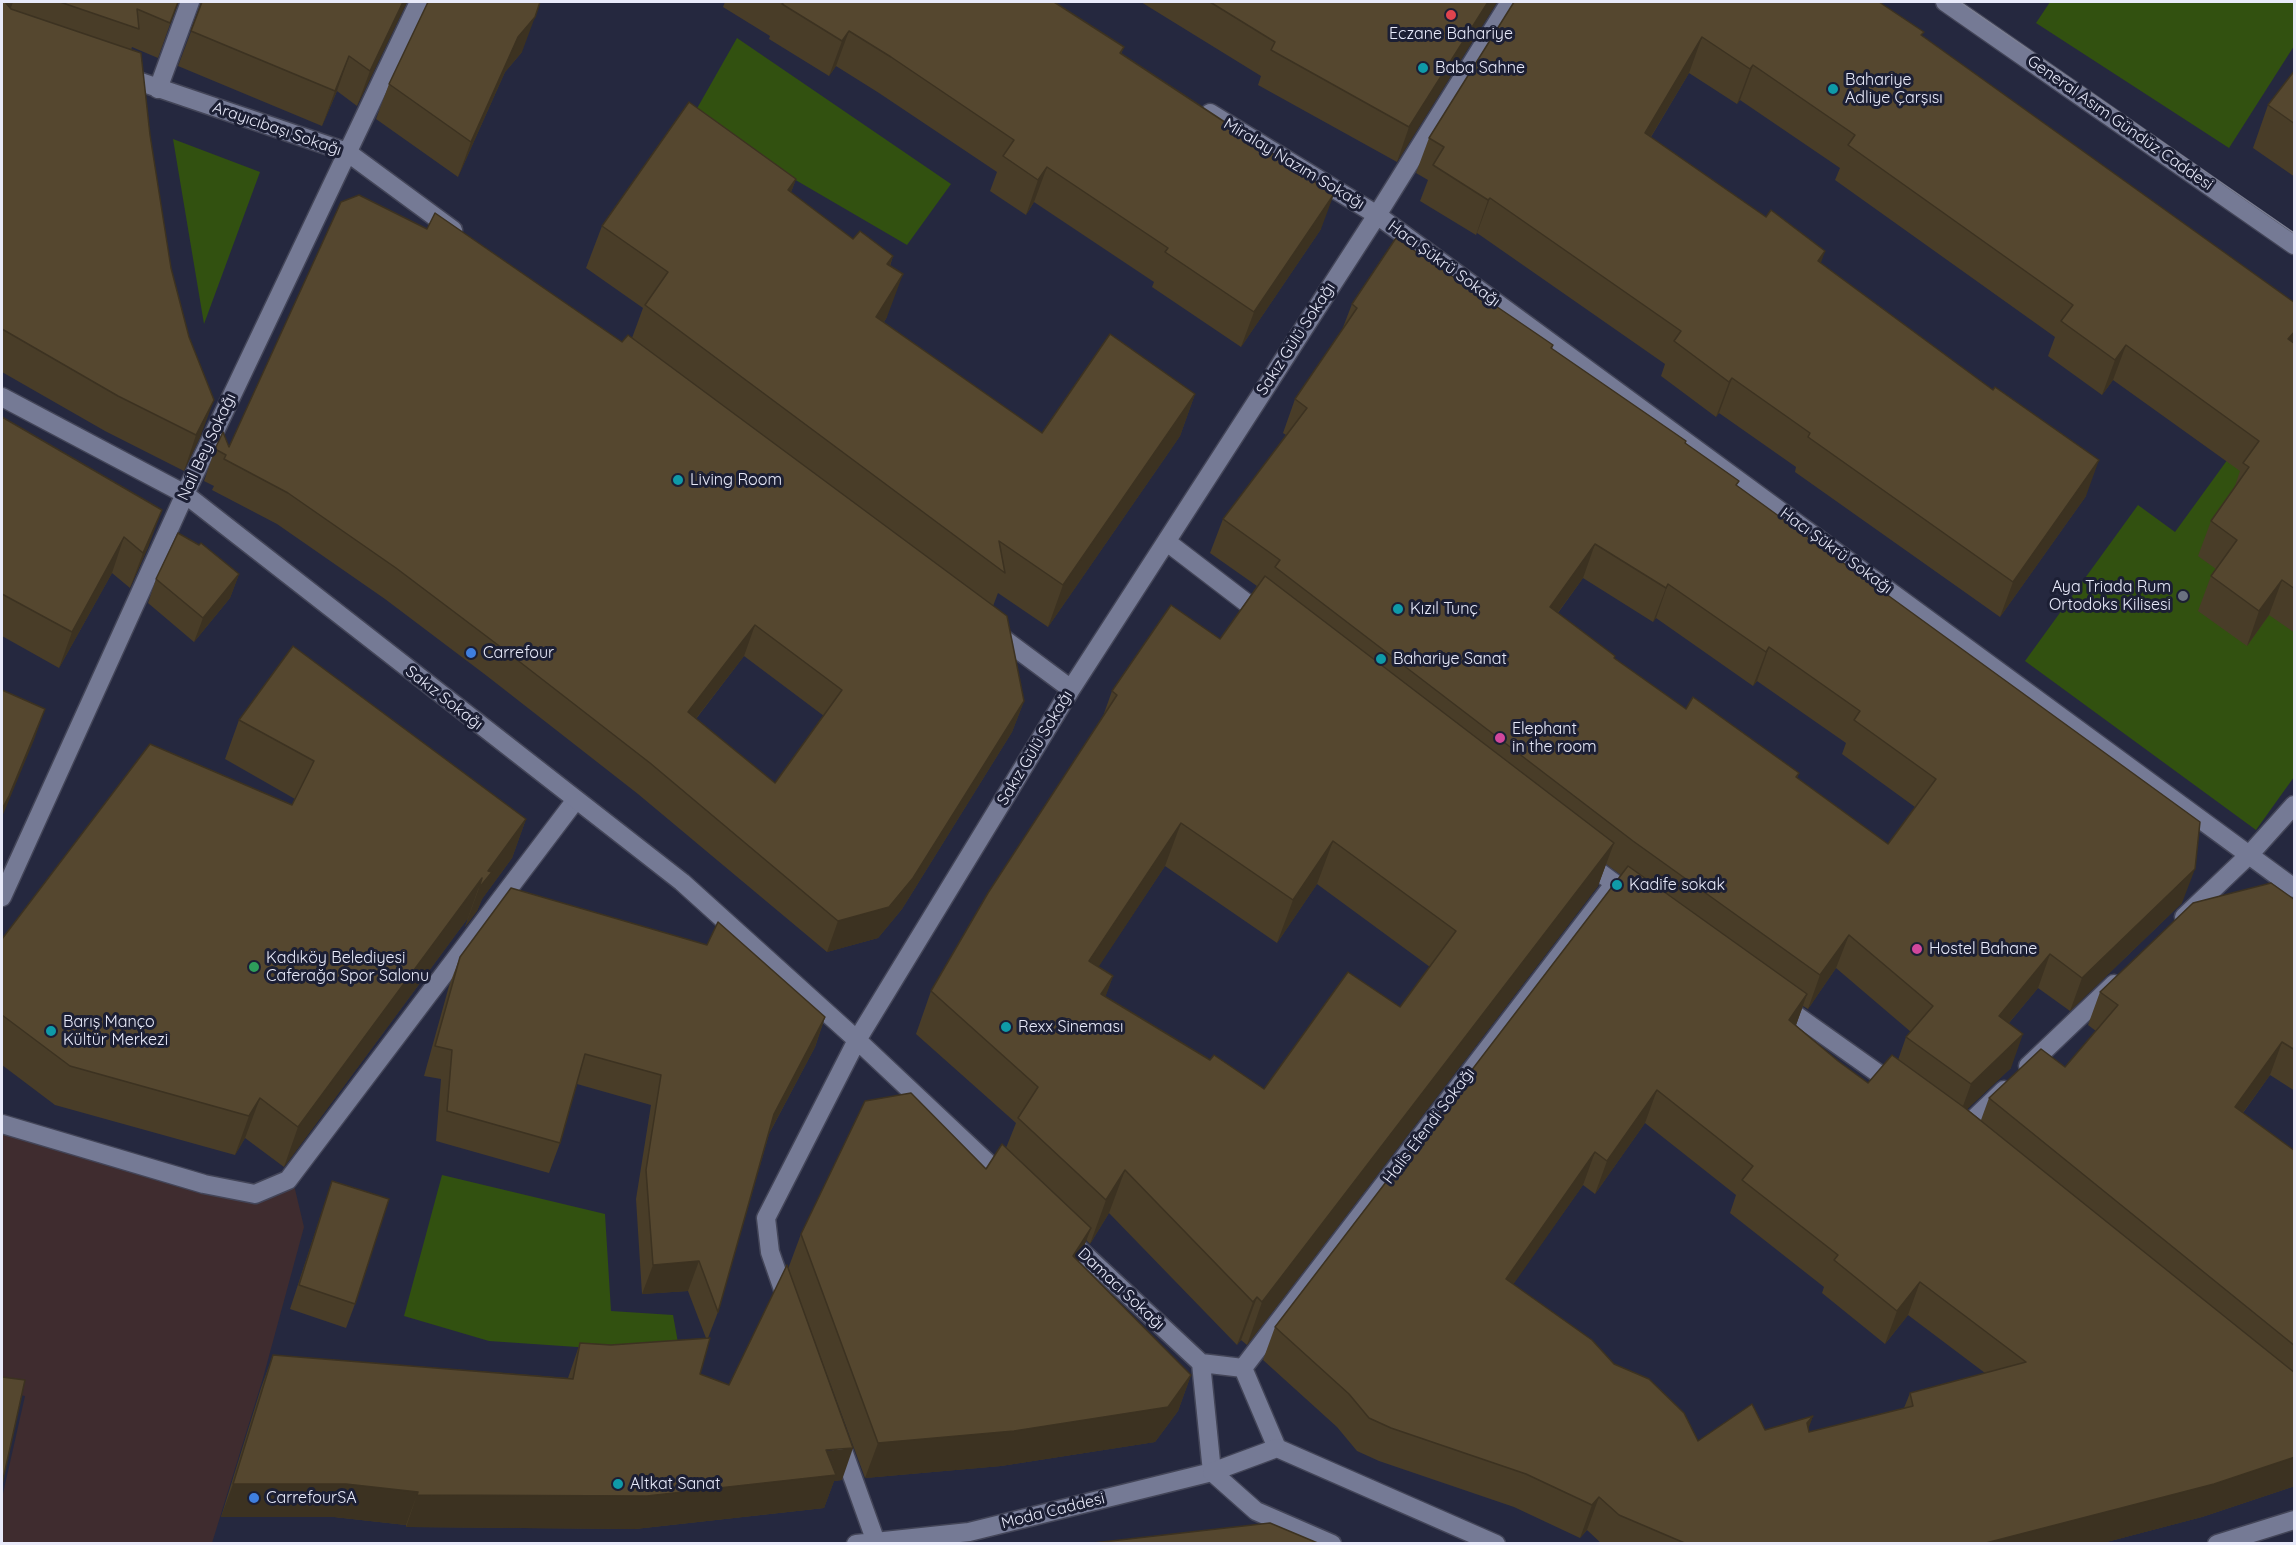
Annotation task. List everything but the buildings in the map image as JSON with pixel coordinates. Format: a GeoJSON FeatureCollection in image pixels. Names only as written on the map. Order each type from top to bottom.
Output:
{"type":"FeatureCollection","features":[{"type":"Feature","properties":{"kind":"street"},"geometry":{"type":"LineString","coordinates":[[158,89],[190,2]]}},
{"type":"Feature","properties":{"kind":"street","name":"Nail Bey Sokağı"},"geometry":{"type":"LineString","coordinates":[[2,897],[184,494],[419,2]]}},
{"type":"Feature","properties":{"kind":"street","name":"Sakız Gülü Sokağı"},"geometry":{"type":"LineString","coordinates":[[794,1319],[770,1252],[766,1218],[857,1040],[1071,689],[1377,215],[1510,2]]}},
{"type":"Feature","properties":{"kind":"street","name":"General Asım Gündüz Caddesi"},"geometry":{"type":"LineString","coordinates":[[1945,2],[2295,245]]}},
{"type":"Feature","properties":{"kind":"street","name":"Arayıcıbaşı Sokağı"},"geometry":{"type":"LineString","coordinates":[[102,69],[347,152],[463,238]]}},
{"type":"Feature","properties":{"kind":"street","name":"Miralay Nazım Sokağı"},"geometry":{"type":"LineString","coordinates":[[1197,105],[1377,215]]}},
{"type":"Feature","properties":{"kind":"street","name":"Hacı Şükrü Sokağı"},"geometry":{"type":"LineString","coordinates":[[1377,215],[2295,888]]}},
{"type":"Feature","properties":{"kind":"street","name":"Sakız Sokağı"},"geometry":{"type":"LineString","coordinates":[[2,397],[184,494],[575,801],[682,882],[857,1040]]}},
{"type":"Feature","properties":{"kind":"street"},"geometry":{"type":"LineString","coordinates":[[1167,542],[1281,629]]}},
{"type":"Feature","properties":{"kind":"street"},"geometry":{"type":"LineString","coordinates":[[976,618],[1071,689]]}},
{"type":"Feature","properties":{"kind":"street"},"geometry":{"type":"LineString","coordinates":[[2,1124],[204,1184],[255,1194],[288,1179],[575,801]]}},
{"type":"Feature","properties":{"kind":"street"},"geometry":{"type":"LineString","coordinates":[[2173,927],[2250,854],[2295,805]]}},
{"type":"Feature","properties":{"kind":"street"},"geometry":{"type":"LineString","coordinates":[[1567,848],[1643,905]]}},
{"type":"Feature","properties":{"kind":"street","name":"Halis Efendi Sokağı"},"geometry":{"type":"LineString","coordinates":[[1243,1368],[1614,884]]}},
{"type":"Feature","properties":{"kind":"street"},"geometry":{"type":"LineString","coordinates":[[1978,1147],[1955,1129],[2131,968]]}},
{"type":"Feature","properties":{"kind":"street"},"geometry":{"type":"LineString","coordinates":[[1768,994],[1912,1098]]}},
{"type":"Feature","properties":{"kind":"street"},"geometry":{"type":"LineString","coordinates":[[857,1040],[1020,1194]]}},
{"type":"Feature","properties":{"kind":"street","name":"Damacı Sokağı"},"geometry":{"type":"LineString","coordinates":[[1055,1226],[1201,1363]]}},
{"type":"Feature","properties":{"kind":"street"},"geometry":{"type":"LineString","coordinates":[[1332,1544],[1256,1511],[1212,1472],[1201,1363],[1243,1368],[1278,1448],[1496,1544]]}},
{"type":"Feature","properties":{"kind":"street"},"geometry":{"type":"LineString","coordinates":[[835,1431],[876,1542]]}},
{"type":"Feature","properties":{"kind":"street","name":"Moda Caddesi"},"geometry":{"type":"LineString","coordinates":[[856,1544],[967,1538],[1212,1472],[1278,1448]]}},
{"type":"Feature","properties":{"kind":"street"},"geometry":{"type":"LineString","coordinates":[[2217,1544],[2295,1520]]}},
{"type":"Feature","properties":{"kind":"shaded area"},"geometry":{"type":"Polygon","coordinates":[[[2,1124],[214,1186],[294,1185],[304,1227],[263,1378],[212,1543],[2,1543],[2,1498],[25,1396],[2,1391],[2,1124]]]}},
{"type":"Feature","properties":{"kind":"green space"},"geometry":{"type":"Polygon","coordinates":[[[2050,2],[2294,2],[2294,46],[2229,148],[2036,23],[2050,2]]]}},
{"type":"Feature","properties":{"kind":"green space"},"geometry":{"type":"Polygon","coordinates":[[[737,38],[951,184],[907,245],[691,119],[737,38]]]}},
{"type":"Feature","properties":{"kind":"green space"},"geometry":{"type":"Polygon","coordinates":[[[173,139],[260,172],[204,324],[173,139]]]}},
{"type":"Feature","properties":{"kind":"green space","name":"Aya Triada Rum Ortodoks Kilisesi"},"geometry":{"type":"Polygon","coordinates":[[[2294,368],[2294,777],[2256,830],[2025,661],[2138,505],[2175,532],[2294,368]]]}},
{"type":"Feature","properties":{"kind":"green space"},"geometry":{"type":"Polygon","coordinates":[[[442,1175],[605,1214],[611,1311],[673,1315],[680,1354],[489,1341],[404,1316],[442,1175]]]}},
{"type":"Feature","properties":{"kind":"tram line"},"geometry":{"type":"LineString","coordinates":[[1960,2],[2294,233]]}},
{"type":"Feature","properties":{"kind":"place","name":"Eczane Bahariye"},"geometry":{"type":"Point","coordinates":[1451,15]}},
{"type":"Feature","properties":{"kind":"place","name":"Baba Sahne"},"geometry":{"type":"Point","coordinates":[1423,68]}},
{"type":"Feature","properties":{"kind":"place","name":"Bahariye Adliye Çarşısı"},"geometry":{"type":"Point","coordinates":[1833,89]}},
{"type":"Feature","properties":{"kind":"place","name":"Living Room"},"geometry":{"type":"Point","coordinates":[678,480]}},
{"type":"Feature","properties":{"kind":"place","name":"Aya Triada Rum Ortodoks Kilisesi"},"geometry":{"type":"Point","coordinates":[2183,596]}},
{"type":"Feature","properties":{"kind":"place","name":"Kızıl Tunç"},"geometry":{"type":"Point","coordinates":[1398,609]}},
{"type":"Feature","properties":{"kind":"place","name":"Carrefour"},"geometry":{"type":"Point","coordinates":[471,653]}},
{"type":"Feature","properties":{"kind":"place","name":"Bahariye Sanat"},"geometry":{"type":"Point","coordinates":[1381,659]}},
{"type":"Feature","properties":{"kind":"place","name":"Elephant in the room"},"geometry":{"type":"Point","coordinates":[1500,738]}},
{"type":"Feature","properties":{"kind":"place","name":"Kadife sokak"},"geometry":{"type":"Point","coordinates":[1617,885]}},
{"type":"Feature","properties":{"kind":"place","name":"Hostel Bahane"},"geometry":{"type":"Point","coordinates":[1917,949]}},
{"type":"Feature","properties":{"kind":"place","name":"Kadıköy Belediyesi Caferağa Spor Salonu"},"geometry":{"type":"Point","coordinates":[254,967]}},
{"type":"Feature","properties":{"kind":"place","name":"Rexx Sineması"},"geometry":{"type":"Point","coordinates":[1006,1027]}},
{"type":"Feature","properties":{"kind":"place","name":"Barış Manço Kültür Merkezi"},"geometry":{"type":"Point","coordinates":[51,1031]}},
{"type":"Feature","properties":{"kind":"place","name":"Altkat Sanat"},"geometry":{"type":"Point","coordinates":[618,1484]}},
{"type":"Feature","properties":{"kind":"place","name":"CarrefourSA"},"geometry":{"type":"Point","coordinates":[254,1498]}}]}
